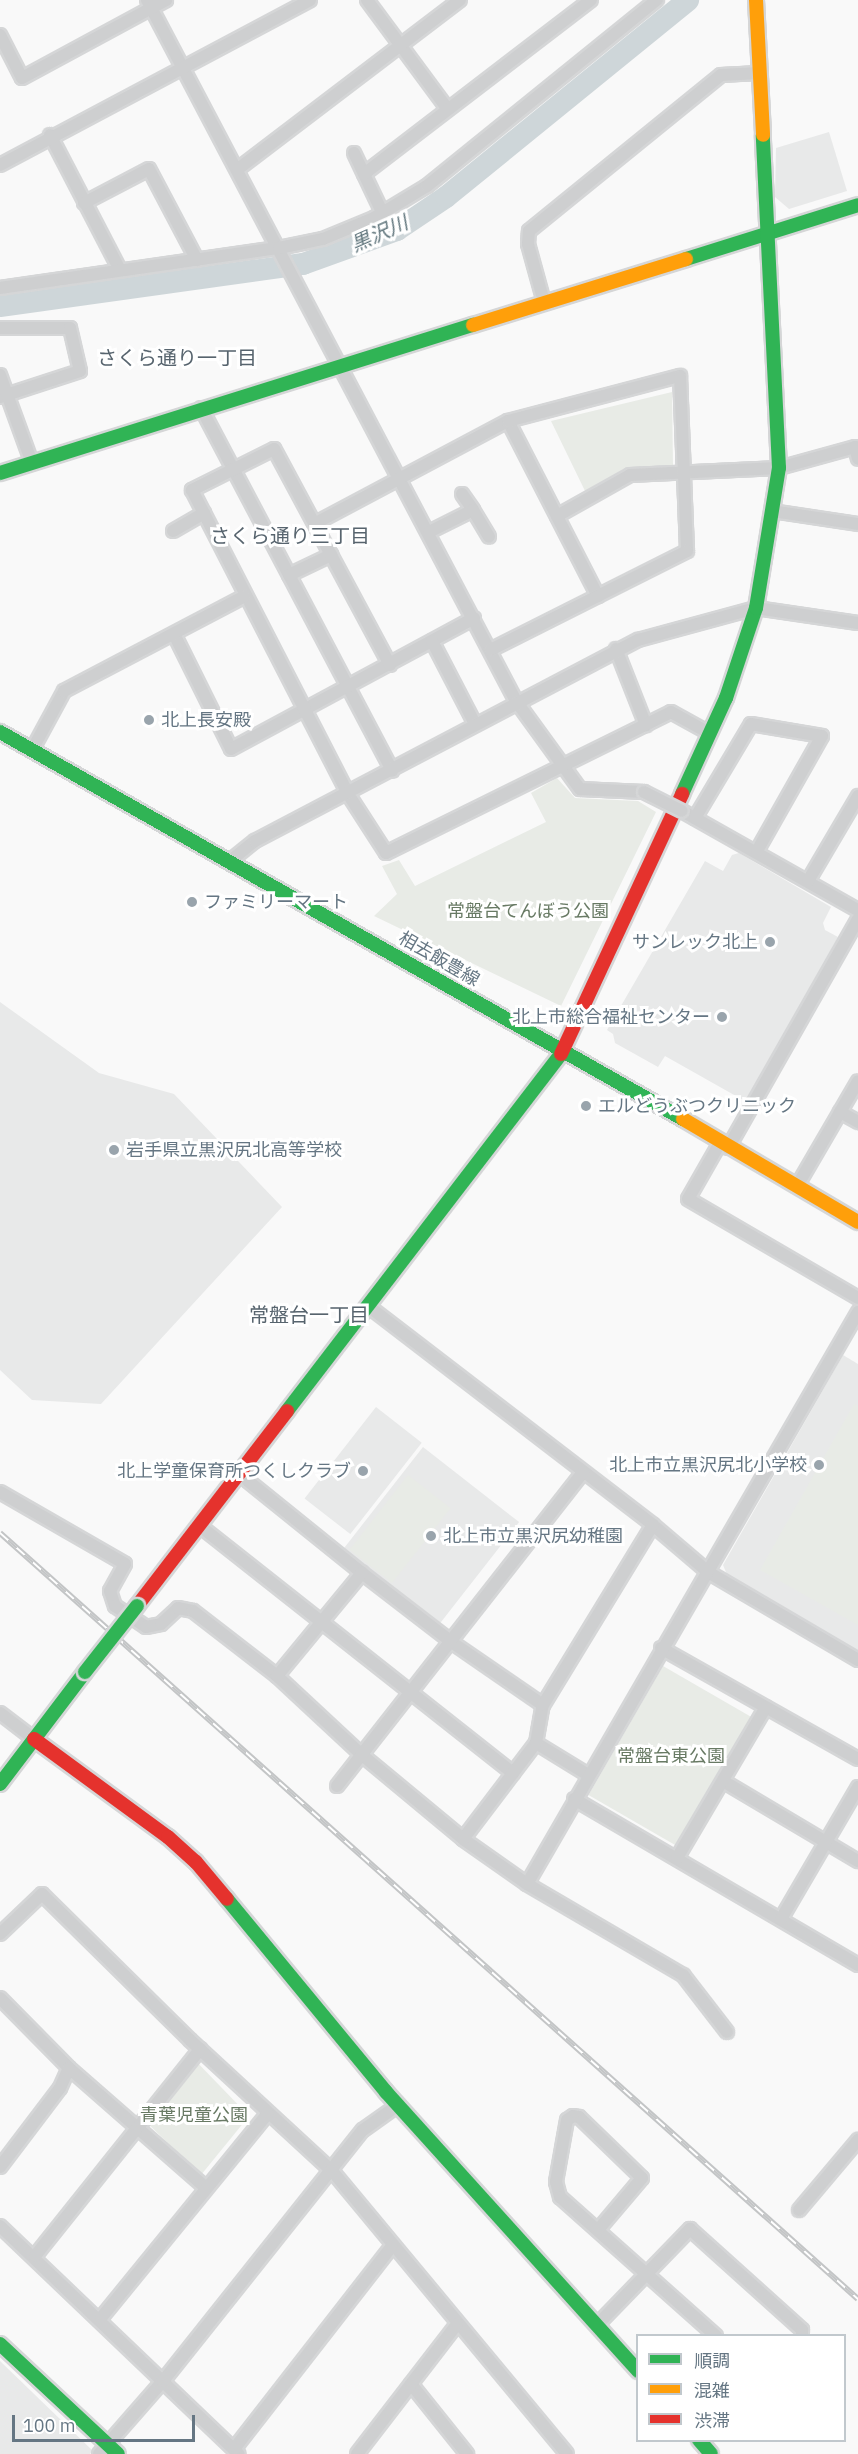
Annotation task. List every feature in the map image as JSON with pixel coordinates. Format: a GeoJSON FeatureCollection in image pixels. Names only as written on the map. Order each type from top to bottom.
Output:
{"type":"FeatureCollection","features":[{"type":"Feature","properties":{"kind":"street"},"geometry":{"type":"LineString","coordinates":[[0,35],[22,78],[149,4],[166,0]]}},
{"type":"Feature","properties":{"kind":"street"},"geometry":{"type":"LineString","coordinates":[[0,165],[50,135],[184,68],[310,0]]}},
{"type":"Feature","properties":{"kind":"street"},"geometry":{"type":"LineString","coordinates":[[367,0],[447,108]]}},
{"type":"Feature","properties":{"kind":"street"},"geometry":{"type":"LineString","coordinates":[[238,169],[460,0]]}},
{"type":"Feature","properties":{"kind":"street"},"geometry":{"type":"LineString","coordinates":[[364,174],[447,108],[591,0]]}},
{"type":"Feature","properties":{"kind":"street"},"geometry":{"type":"LineString","coordinates":[[0,288],[120,270],[280,251],[323,239],[383,214],[427,186],[657,0]]}},
{"type":"Feature","properties":{"kind":"street"},"geometry":{"type":"LineString","coordinates":[[0,1784],[243,1471],[564,1050],[726,698],[756,608],[779,468],[756,0]]}},
{"type":"Feature","properties":{"kind":"street"},"geometry":{"type":"LineString","coordinates":[[149,4],[401,478],[516,701],[565,765],[580,789],[644,792],[757,851],[858,910]]}},
{"type":"Feature","properties":{"kind":"street"},"geometry":{"type":"LineString","coordinates":[[544,302],[528,244],[529,231],[721,75],[759,73]]}},
{"type":"Feature","properties":{"kind":"street"},"geometry":{"type":"LineString","coordinates":[[50,135],[120,270]]}},
{"type":"Feature","properties":{"kind":"street"},"geometry":{"type":"LineString","coordinates":[[354,153],[383,214]]}},
{"type":"Feature","properties":{"kind":"street"},"geometry":{"type":"LineString","coordinates":[[84,203],[149,170],[197,260]]}},
{"type":"Feature","properties":{"kind":"street"},"geometry":{"type":"LineString","coordinates":[[0,473],[201,408],[342,367],[858,205]]}},
{"type":"Feature","properties":{"kind":"street"},"geometry":{"type":"LineString","coordinates":[[0,328],[70,328],[80,371],[4,396]]}},
{"type":"Feature","properties":{"kind":"street"},"geometry":{"type":"LineString","coordinates":[[0,375],[4,396],[32,463]]}},
{"type":"Feature","properties":{"kind":"street"},"geometry":{"type":"LineString","coordinates":[[314,524],[508,422],[680,376],[687,550],[490,650]]}},
{"type":"Feature","properties":{"kind":"street"},"geometry":{"type":"LineString","coordinates":[[201,408],[392,771]]}},
{"type":"Feature","properties":{"kind":"street"},"geometry":{"type":"LineString","coordinates":[[508,422],[598,596]]}},
{"type":"Feature","properties":{"kind":"street"},"geometry":{"type":"LineString","coordinates":[[557,516],[630,475],[684,470],[779,468],[855,447],[858,459]]}},
{"type":"Feature","properties":{"kind":"street"},"geometry":{"type":"LineString","coordinates":[[390,665],[274,449],[192,490],[348,794],[386,853],[671,712],[709,733]]}},
{"type":"Feature","properties":{"kind":"street"},"geometry":{"type":"LineString","coordinates":[[462,494],[489,537]]}},
{"type":"Feature","properties":{"kind":"street"},"geometry":{"type":"LineString","coordinates":[[429,532],[472,510]]}},
{"type":"Feature","properties":{"kind":"street"},"geometry":{"type":"LineString","coordinates":[[772,511],[858,524]]}},
{"type":"Feature","properties":{"kind":"street"},"geometry":{"type":"LineString","coordinates":[[173,531],[204,513]]}},
{"type":"Feature","properties":{"kind":"street"},"geometry":{"type":"LineString","coordinates":[[289,575],[331,555]]}},
{"type":"Feature","properties":{"kind":"street"},"geometry":{"type":"LineString","coordinates":[[32,750],[64,691],[245,596]]}},
{"type":"Feature","properties":{"kind":"street"},"geometry":{"type":"LineString","coordinates":[[230,861],[255,841],[392,771],[516,701],[638,639],[756,608],[858,623]]}},
{"type":"Feature","properties":{"kind":"street"},"geometry":{"type":"LineString","coordinates":[[174,634],[231,749],[474,618]]}},
{"type":"Feature","properties":{"kind":"street"},"geometry":{"type":"LineString","coordinates":[[432,641],[475,724]]}},
{"type":"Feature","properties":{"kind":"street"},"geometry":{"type":"LineString","coordinates":[[616,650],[646,725]]}},
{"type":"Feature","properties":{"kind":"street"},"geometry":{"type":"LineString","coordinates":[[695,818],[751,724],[822,736],[757,851]]}},
{"type":"Feature","properties":{"kind":"street","name":"相去飯豊線"},"geometry":{"type":"LineString","coordinates":[[0,732],[564,1050],[858,1222]]}},
{"type":"Feature","properties":{"kind":"street"},"geometry":{"type":"LineString","coordinates":[[808,881],[858,796]]}},
{"type":"Feature","properties":{"kind":"street"},"geometry":{"type":"LineString","coordinates":[[858,919],[724,1145],[688,1199],[858,1298]]}},
{"type":"Feature","properties":{"kind":"street"},"geometry":{"type":"LineString","coordinates":[[797,1186],[858,1081]]}},
{"type":"Feature","properties":{"kind":"street"},"geometry":{"type":"LineString","coordinates":[[840,1112],[858,1122]]}},
{"type":"Feature","properties":{"kind":"street"},"geometry":{"type":"LineString","coordinates":[[368,1306],[653,1525],[708,1572],[858,1660]]}},
{"type":"Feature","properties":{"kind":"street"},"geometry":{"type":"LineString","coordinates":[[527,1884],[588,1774],[858,1312]]}},
{"type":"Feature","properties":{"kind":"street"},"geometry":{"type":"LineString","coordinates":[[243,1471],[248,1481],[362,1573],[453,1643],[543,1705]]}},
{"type":"Feature","properties":{"kind":"street"},"geometry":{"type":"LineString","coordinates":[[338,1786],[453,1643],[583,1472]]}},
{"type":"Feature","properties":{"kind":"street"},"geometry":{"type":"LineString","coordinates":[[0,1492],[125,1564],[110,1591],[115,1606],[146,1627],[160,1624],[178,1608],[193,1611],[277,1676],[362,1755],[463,1839],[527,1884],[683,1975],[727,2032]]}},
{"type":"Feature","properties":{"kind":"street"},"geometry":{"type":"LineString","coordinates":[[463,1839],[536,1743],[543,1705],[653,1525]]}},
{"type":"Feature","properties":{"kind":"street"},"geometry":{"type":"LineString","coordinates":[[200,1526],[513,1773]]}},
{"type":"Feature","properties":{"kind":"street"},"geometry":{"type":"LineString","coordinates":[[277,1676],[362,1573]]}},
{"type":"Feature","properties":{"kind":"street"},"geometry":{"type":"LineString","coordinates":[[661,1648],[858,1759]]}},
{"type":"Feature","properties":{"kind":"street"},"geometry":{"type":"LineString","coordinates":[[677,1858],[766,1707]]}},
{"type":"Feature","properties":{"kind":"street"},"geometry":{"type":"LineString","coordinates":[[0,1713],[168,1837],[196,1862],[398,2105],[636,2369]]}},
{"type":"Feature","properties":{"kind":"street"},"geometry":{"type":"LineString","coordinates":[[536,1743],[588,1774]]}},
{"type":"Feature","properties":{"kind":"street"},"geometry":{"type":"LineString","coordinates":[[723,1781],[858,1861]]}},
{"type":"Feature","properties":{"kind":"street"},"geometry":{"type":"LineString","coordinates":[[781,1919],[858,1787]]}},
{"type":"Feature","properties":{"kind":"street"},"geometry":{"type":"LineString","coordinates":[[574,1799],[858,1965]]}},
{"type":"Feature","properties":{"kind":"street"},"geometry":{"type":"LineString","coordinates":[[0,1934],[42,1894],[200,2049],[333,2172],[392,2246],[567,2454]]}},
{"type":"Feature","properties":{"kind":"street"},"geometry":{"type":"LineString","coordinates":[[0,1998],[69,2068],[206,2188]]}},
{"type":"Feature","properties":{"kind":"street"},"geometry":{"type":"LineString","coordinates":[[34,2256],[200,2049]]}},
{"type":"Feature","properties":{"kind":"street"},"geometry":{"type":"LineString","coordinates":[[0,2167],[60,2088],[69,2068]]}},
{"type":"Feature","properties":{"kind":"street"},"geometry":{"type":"LineString","coordinates":[[103,2449],[163,2381],[283,2229],[333,2172],[363,2130],[398,2105]]}},
{"type":"Feature","properties":{"kind":"street"},"geometry":{"type":"LineString","coordinates":[[101,2318],[268,2113]]}},
{"type":"Feature","properties":{"kind":"street"},"geometry":{"type":"LineString","coordinates":[[597,2230],[642,2178],[573,2116],[567,2120],[558,2191],[597,2230],[714,2334]]}},
{"type":"Feature","properties":{"kind":"street"},"geometry":{"type":"LineString","coordinates":[[799,2210],[858,2140]]}},
{"type":"Feature","properties":{"kind":"street"},"geometry":{"type":"LineString","coordinates":[[0,2226],[101,2318],[237,2451],[392,2246]]}},
{"type":"Feature","properties":{"kind":"street"},"geometry":{"type":"LineString","coordinates":[[597,2325],[684,2231],[696,2231],[802,2330],[802,2334]]}},
{"type":"Feature","properties":{"kind":"street"},"geometry":{"type":"LineString","coordinates":[[357,2454],[457,2324]]}},
{"type":"Feature","properties":{"kind":"street"},"geometry":{"type":"LineString","coordinates":[[0,2344],[103,2449],[118,2454]]}},
{"type":"Feature","properties":{"kind":"street"},"geometry":{"type":"LineString","coordinates":[[411,2384],[460,2451]]}},
{"type":"Feature","properties":{"kind":"shaded area"},"geometry":{"type":"Polygon","coordinates":[[[829,132],[847,191],[789,209],[775,197],[776,148],[829,132]]]}},
{"type":"Feature","properties":{"kind":"shaded area"},"geometry":{"type":"Polygon","coordinates":[[[739,853],[831,907],[823,923],[825,930],[838,937],[750,1098],[743,1100],[665,1056],[658,1067],[615,1043],[613,1034],[607,1030],[705,861],[723,871],[732,855],[739,853]]]}},
{"type":"Feature","properties":{"kind":"shaded area","name":"岩手県立黒沢尻北高等学校"},"geometry":{"type":"Polygon","coordinates":[[[0,1002],[99,1073],[174,1094],[282,1207],[101,1404],[32,1400],[0,1370],[0,1002]]]}},
{"type":"Feature","properties":{"kind":"shaded area","name":"北上市立黒沢尻北小学校"},"geometry":{"type":"Polygon","coordinates":[[[843,1355],[858,1364],[858,1652],[728,1577],[723,1565],[843,1355]]]}},
{"type":"Feature","properties":{"kind":"shaded area","name":"北上学童保育所つくしクラブ"},"geometry":{"type":"Polygon","coordinates":[[[376,1407],[422,1443],[350,1534],[305,1498],[376,1407]]]}},
{"type":"Feature","properties":{"kind":"shaded area","name":"北上市立黒沢尻幼稚園"},"geometry":{"type":"Polygon","coordinates":[[[423,1447],[519,1522],[439,1625],[343,1549],[423,1447]]]}},
{"type":"Feature","properties":{"kind":"shaded area"},"geometry":{"type":"Polygon","coordinates":[[[0,2361],[93,2451],[90,2454],[0,2454],[0,2361]]]}},
{"type":"Feature","properties":{"kind":"green space"},"geometry":{"type":"Polygon","coordinates":[[[672,392],[673,466],[628,470],[586,493],[551,421],[672,392]]]}},
{"type":"Feature","properties":{"kind":"green space","name":"常盤台てんぼう公園"},"geometry":{"type":"Polygon","coordinates":[[[557,778],[575,798],[638,801],[656,812],[561,1006],[374,916],[397,894],[382,866],[399,860],[415,886],[546,822],[531,793],[557,778]]]}},
{"type":"Feature","properties":{"kind":"green space"},"geometry":{"type":"Polygon","coordinates":[[[854,1404],[858,1406],[858,1625],[760,1570],[854,1404]]]}},
{"type":"Feature","properties":{"kind":"green space"},"geometry":{"type":"Polygon","coordinates":[[[408,1475],[451,1508],[392,1583],[350,1550],[408,1475]]]}},
{"type":"Feature","properties":{"kind":"green space","name":"常盤台東公園"},"geometry":{"type":"Polygon","coordinates":[[[663,1666],[752,1718],[678,1847],[588,1795],[663,1666]]]}},
{"type":"Feature","properties":{"kind":"green space","name":"青葉児童公園"},"geometry":{"type":"Polygon","coordinates":[[[191,2056],[249,2116],[201,2175],[141,2117],[191,2056]]]}},
{"type":"Feature","properties":{"kind":"waterway","name":"黒沢川"},"geometry":{"type":"LineString","coordinates":[[0,306],[303,264],[397,230],[446,197],[688,0]]}},
{"type":"Feature","properties":{"kind":"railway"},"geometry":{"type":"LineString","coordinates":[[0,1533],[858,2299]]}},
{"type":"Feature","properties":{"kind":"traffic: fast"},"geometry":{"type":"LineString","coordinates":[[682,794],[726,698],[756,608],[779,468],[763,135]]}},
{"type":"Feature","properties":{"kind":"traffic: fast"},"geometry":{"type":"LineString","coordinates":[[686,259],[858,205]]}},
{"type":"Feature","properties":{"kind":"traffic: fast"},"geometry":{"type":"LineString","coordinates":[[0,473],[473,325]]}},
{"type":"Feature","properties":{"kind":"traffic: fast"},"geometry":{"type":"LineString","coordinates":[[0,732],[683,1119]]}},
{"type":"Feature","properties":{"kind":"traffic: fast"},"geometry":{"type":"LineString","coordinates":[[287,1411],[561,1054]]}},
{"type":"Feature","properties":{"kind":"traffic: fast"},"geometry":{"type":"LineString","coordinates":[[85,1672],[137,1606]]}},
{"type":"Feature","properties":{"kind":"traffic: fast"},"geometry":{"type":"LineString","coordinates":[[0,1784],[85,1672]]}},
{"type":"Feature","properties":{"kind":"traffic: fast"},"geometry":{"type":"LineString","coordinates":[[227,1899],[386,2092],[636,2369]]}},
{"type":"Feature","properties":{"kind":"traffic: fast"},"geometry":{"type":"LineString","coordinates":[[0,2344],[118,2454]]}},
{"type":"Feature","properties":{"kind":"traffic: fast"},"geometry":{"type":"LineString","coordinates":[[701,2442],[711,2454]]}},
{"type":"Feature","properties":{"kind":"traffic: slow"},"geometry":{"type":"LineString","coordinates":[[756,0],[763,135]]}},
{"type":"Feature","properties":{"kind":"traffic: slow"},"geometry":{"type":"LineString","coordinates":[[473,325],[686,259]]}},
{"type":"Feature","properties":{"kind":"traffic: slow"},"geometry":{"type":"LineString","coordinates":[[683,1119],[858,1222]]}},
{"type":"Feature","properties":{"kind":"traffic: jam"},"geometry":{"type":"LineString","coordinates":[[561,1054],[682,794]]}},
{"type":"Feature","properties":{"kind":"traffic: jam"},"geometry":{"type":"LineString","coordinates":[[137,1606],[287,1411]]}},
{"type":"Feature","properties":{"kind":"traffic: jam"},"geometry":{"type":"LineString","coordinates":[[34,1739],[168,1837],[196,1862],[227,1899]]}},
{"type":"Feature","properties":{"kind":"place","name":"北上長安殿"},"geometry":{"type":"Point","coordinates":[149,720]}},
{"type":"Feature","properties":{"kind":"place","name":"ファミリーマート"},"geometry":{"type":"Point","coordinates":[192,902]}},
{"type":"Feature","properties":{"kind":"place","name":"サンレック北上"},"geometry":{"type":"Point","coordinates":[770,942]}},
{"type":"Feature","properties":{"kind":"place","name":"北上市総合福祉センター"},"geometry":{"type":"Point","coordinates":[722,1017]}},
{"type":"Feature","properties":{"kind":"place","name":"エルどうぶつクリニック"},"geometry":{"type":"Point","coordinates":[586,1106]}},
{"type":"Feature","properties":{"kind":"place","name":"岩手県立黒沢尻北高等学校"},"geometry":{"type":"Point","coordinates":[114,1150]}},
{"type":"Feature","properties":{"kind":"place","name":"北上市立黒沢尻北小学校"},"geometry":{"type":"Point","coordinates":[819,1465]}},
{"type":"Feature","properties":{"kind":"place","name":"北上学童保育所つくしクラブ"},"geometry":{"type":"Point","coordinates":[363,1471]}},
{"type":"Feature","properties":{"kind":"place","name":"北上市立黒沢尻幼稚園"},"geometry":{"type":"Point","coordinates":[431,1536]}},
{"type":"Feature","properties":{"kind":"district","name":"さくら通り一丁目"},"geometry":{"type":"Point","coordinates":[177,357]}},
{"type":"Feature","properties":{"kind":"district","name":"さくら通り三丁目"},"geometry":{"type":"Point","coordinates":[290,535]}},
{"type":"Feature","properties":{"kind":"district","name":"常盤台一丁目"},"geometry":{"type":"Point","coordinates":[309,1314]}}]}
